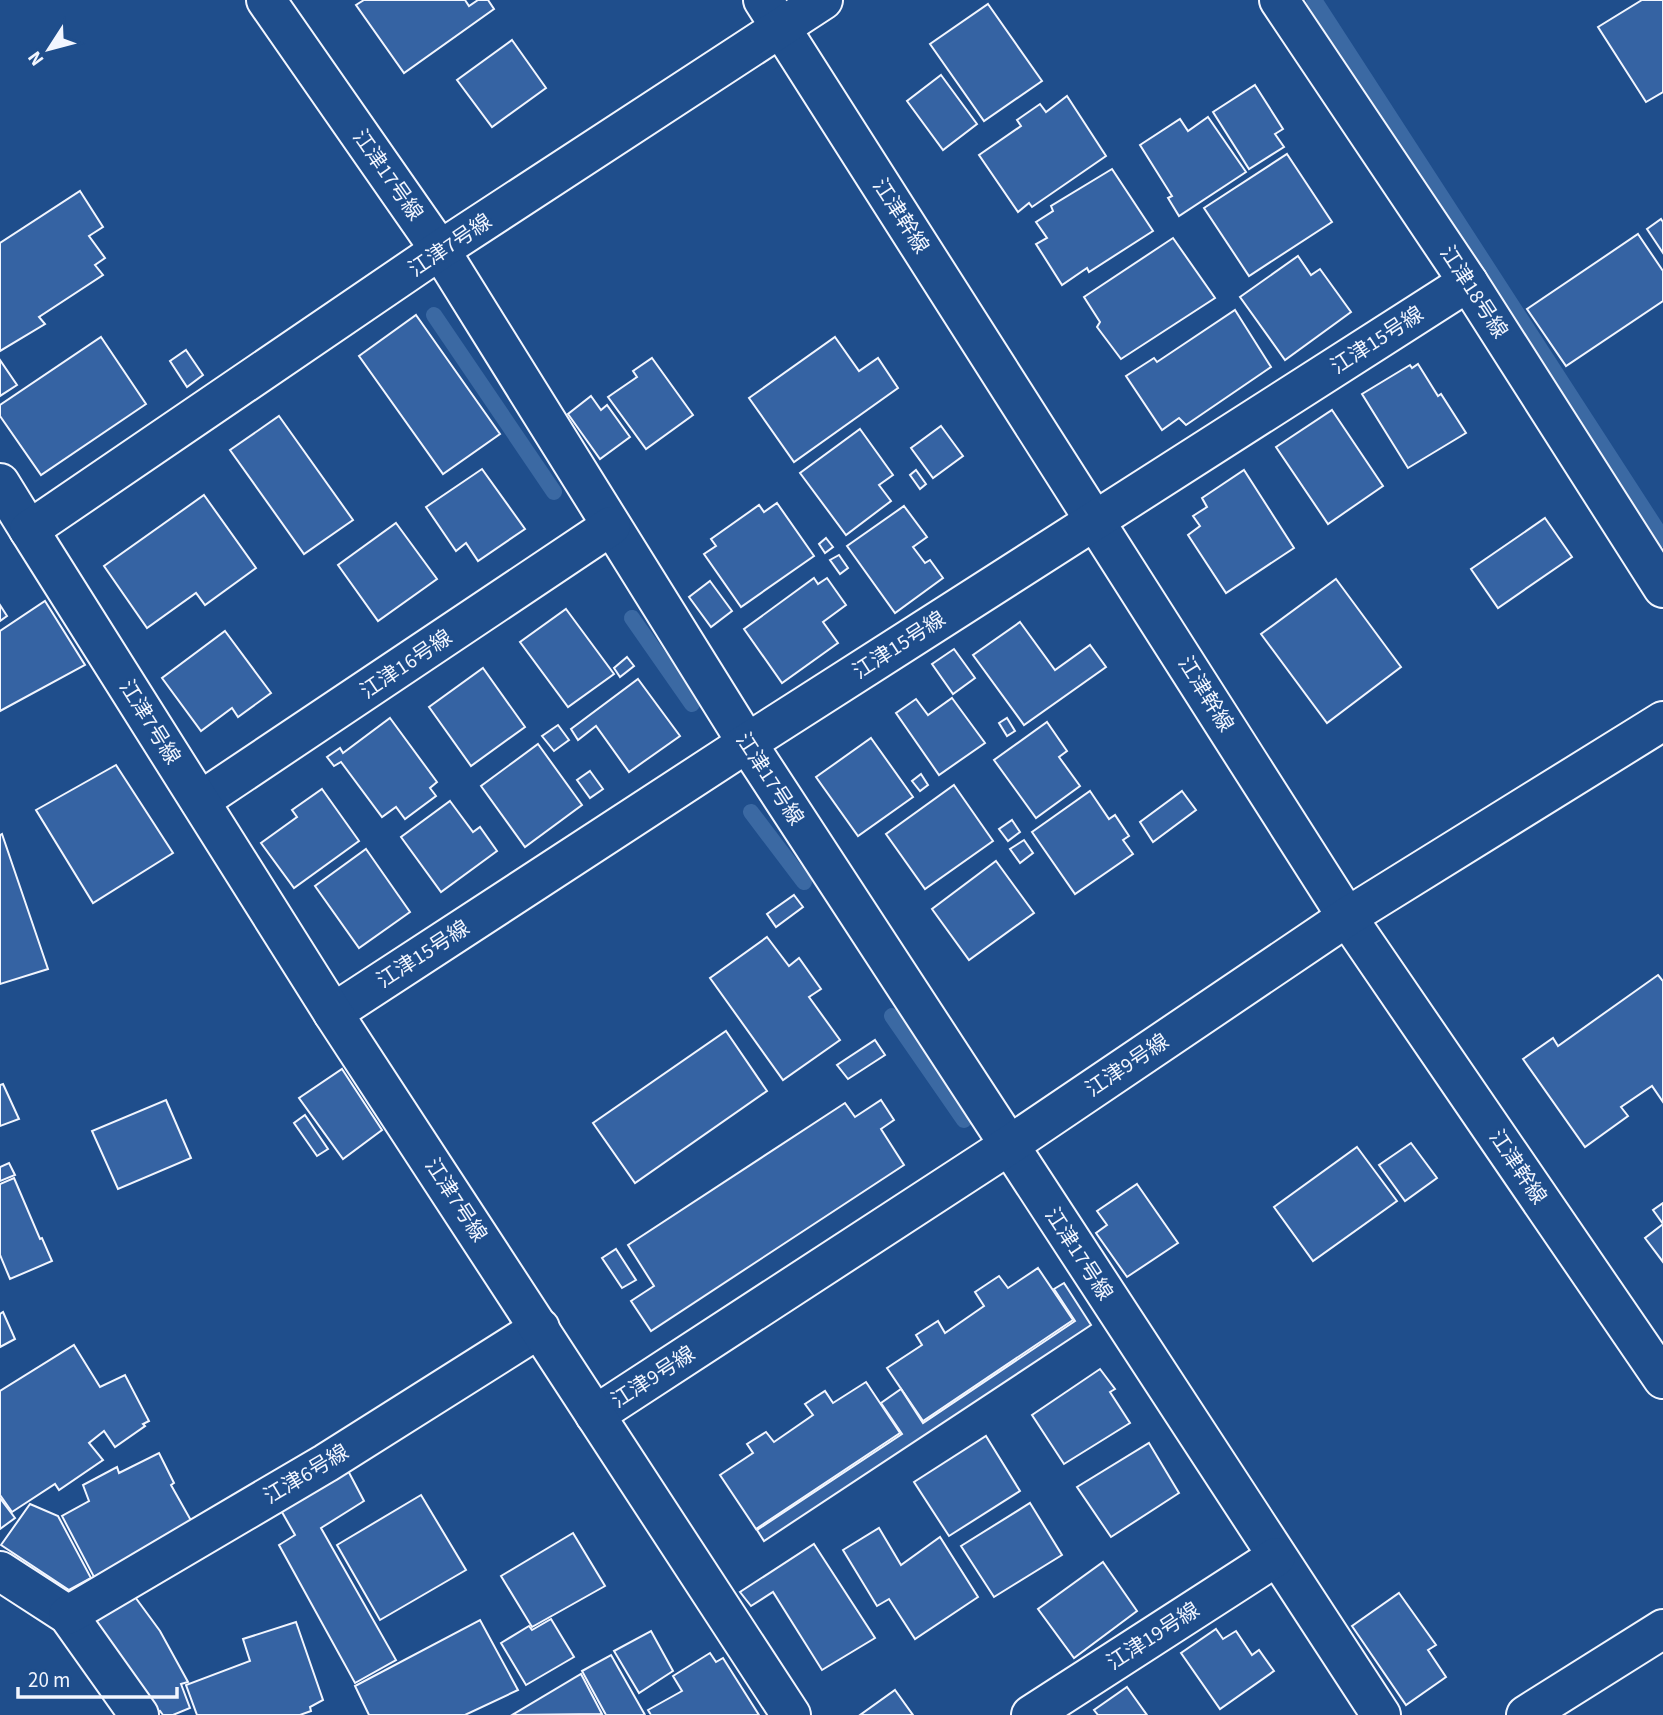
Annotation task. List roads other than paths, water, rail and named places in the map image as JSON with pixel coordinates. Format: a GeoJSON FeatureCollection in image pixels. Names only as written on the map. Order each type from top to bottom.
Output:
{"type":"FeatureCollection","features":[{"type":"Feature","properties":{"kind":"street","name":"江津17号線"},"geometry":{"type":"LineString","coordinates":[[266,0],[440,250],[747,743],[1381,1715]]}},
{"type":"Feature","properties":{"kind":"street","name":"江津7号線"},"geometry":{"type":"LineString","coordinates":[[791,1715],[333,1013],[29,530],[440,250],[772,14],[823,0]]}},
{"type":"Feature","properties":{"kind":"street","name":"江津18号線"},"geometry":{"type":"LineString","coordinates":[[1279,0],[1468,282],[1663,587]]}},
{"type":"Feature","properties":{"kind":"street","name":"江津幹線"},"geometry":{"type":"LineString","coordinates":[[772,14],[1347,917],[1663,1379]]}},
{"type":"Feature","properties":{"kind":"street","name":"江津15号線"},"geometry":{"type":"LineString","coordinates":[[333,1013],[747,743],[1468,282]]}},
{"type":"Feature","properties":{"kind":"street"},"geometry":{"type":"LineString","coordinates":[[0,483],[29,530]]}},
{"type":"Feature","properties":{"kind":"street","name":"江津16号線"},"geometry":{"type":"LineString","coordinates":[[200,801],[611,526]]}},
{"type":"Feature","properties":{"kind":"street","name":"江津9号線"},"geometry":{"type":"LineString","coordinates":[[595,1415],[1008,1146],[1347,917],[1663,721]]}},
{"type":"Feature","properties":{"kind":"street","name":"江津6号線"},"geometry":{"type":"LineString","coordinates":[[68,1615],[326,1463],[540,1328]]}},
{"type":"Feature","properties":{"kind":"street","name":"江津19号線"},"geometry":{"type":"LineString","coordinates":[[1031,1715],[1276,1557]]}},
{"type":"Feature","properties":{"kind":"street"},"geometry":{"type":"LineString","coordinates":[[0,1572],[68,1615],[139,1715]]}},
{"type":"Feature","properties":{"kind":"street"},"geometry":{"type":"LineString","coordinates":[[1526,1715],[1663,1629]]}},
{"type":"Feature","properties":{"kind":"waterway"},"geometry":{"type":"LineString","coordinates":[[1314,0],[1663,539]]}},
{"type":"Feature","properties":{"kind":"waterway"},"geometry":{"type":"LineString","coordinates":[[434,315],[554,492]]}},
{"type":"Feature","properties":{"kind":"waterway"},"geometry":{"type":"LineString","coordinates":[[632,618],[692,704]]}},
{"type":"Feature","properties":{"kind":"waterway"},"geometry":{"type":"LineString","coordinates":[[751,812],[804,882]]}},
{"type":"Feature","properties":{"kind":"waterway"},"geometry":{"type":"LineString","coordinates":[[892,1016],[964,1120]]}}]}
